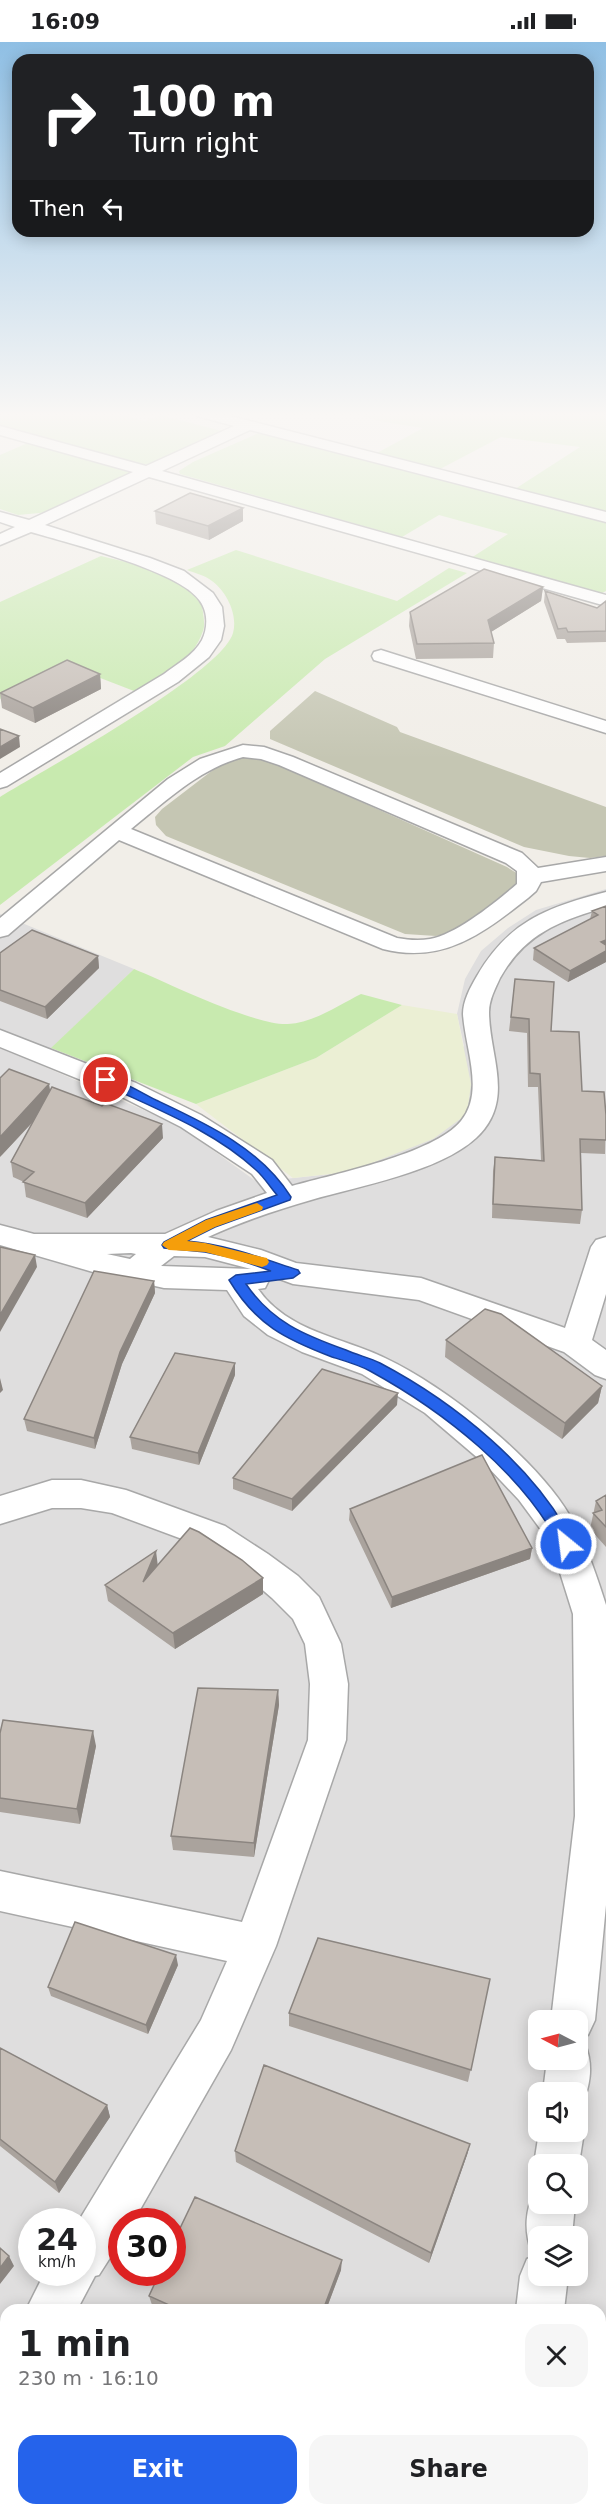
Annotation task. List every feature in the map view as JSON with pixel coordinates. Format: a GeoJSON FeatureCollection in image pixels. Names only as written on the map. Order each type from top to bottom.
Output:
{"type":"FeatureCollection","features":[{"type":"Feature","properties":{"kind":"street"},"geometry":{"type":"LineString","coordinates":[[0,540],[26,528]]}},
{"type":"Feature","properties":{"kind":"street"},"geometry":{"type":"LineString","coordinates":[[0,782],[171,678],[196,659],[208,645],[214,633],[214,609],[200,589],[186,580],[168,570],[38,528]]}},
{"type":"Feature","properties":{"kind":"street"},"geometry":{"type":"LineString","coordinates":[[347,528],[606,601]]}},
{"type":"Feature","properties":{"kind":"street"},"geometry":{"type":"LineString","coordinates":[[381,656],[606,727]]}},
{"type":"Feature","properties":{"kind":"street"},"geometry":{"type":"LineString","coordinates":[[0,930],[116,831],[188,774],[211,760],[243,751],[264,753],[286,760],[486,845],[514,858],[529,870],[531,876],[524,890],[462,935],[438,946],[416,949],[391,944],[116,831]]}},
{"type":"Feature","properties":{"kind":"street"},"geometry":{"type":"LineString","coordinates":[[531,876],[580,870],[606,864]]}},
{"type":"Feature","properties":{"kind":"street"},"geometry":{"type":"LineString","coordinates":[[134,1271],[169,1245],[210,1223],[285,1197],[364,1178],[410,1162],[445,1146],[469,1129],[482,1110],[486,1095],[485,1068],[475,1012],[482,990],[496,962],[514,940],[535,924],[606,899]]}},
{"type":"Feature","properties":{"kind":"street"},"geometry":{"type":"LineString","coordinates":[[0,1038],[127,1089],[191,1121],[231,1144],[262,1167],[285,1197]]}},
{"type":"Feature","properties":{"kind":"street"},"geometry":{"type":"LineString","coordinates":[[0,1235],[164,1277],[236,1280],[293,1273]]}},
{"type":"Feature","properties":{"kind":"street"},"geometry":{"type":"LineString","coordinates":[[36,1244],[205,1247],[236,1254],[293,1273],[421,1289],[575,1344],[606,1367]]}},
{"type":"Feature","properties":{"kind":"street"},"geometry":{"type":"LineString","coordinates":[[575,1344],[606,1247]]}},
{"type":"Feature","properties":{"kind":"street"},"geometry":{"type":"LineString","coordinates":[[236,1280],[255,1308],[279,1327],[313,1344],[373,1366],[436,1404],[498,1456],[531,1490],[557,1525],[575,1563],[591,1614],[595,1816],[574,2010]]}},
{"type":"Feature","properties":{"kind":"street"},"geometry":{"type":"LineString","coordinates":[[0,1510],[52,1494],[81,1494],[114,1500],[213,1536],[256,1564],[285,1587],[306,1608],[323,1644],[329,1684],[327,1740],[255,1946],[216,2035],[96,2236]]}},
{"type":"Feature","properties":{"kind":"street"},"geometry":{"type":"LineString","coordinates":[[0,1891],[255,1946]]}},
{"type":"Feature","properties":{"kind":"street"},"geometry":{"type":"LineString","coordinates":[[54,2304],[65,2286]]}},
{"type":"Feature","properties":{"kind":"street"},"geometry":{"type":"LineString","coordinates":[[541,2304],[543,2286]]}},
{"type":"Feature","properties":{"kind":"shaded area"},"geometry":{"type":"Polygon","coordinates":[[[315,691],[397,727],[400,732],[606,807],[606,856],[590,858],[569,856],[524,847],[270,739],[270,731],[315,691]]]}},
{"type":"Feature","properties":{"kind":"shaded area"},"geometry":{"type":"Polygon","coordinates":[[[263,758],[507,867],[518,874],[518,881],[513,890],[450,933],[436,936],[405,934],[166,836],[156,825],[155,817],[162,809],[226,760],[263,758]]]}},
{"type":"Feature","properties":{"kind":"shaded area"},"geometry":{"type":"Polygon","coordinates":[[[606,889],[606,2304],[0,2304],[0,914],[134,969],[36,1063],[178,1125],[257,1182],[349,1172],[464,1046],[457,1014],[465,979],[481,951],[508,928],[536,910],[606,889]]]}},
{"type":"Feature","properties":{"kind":"shaded area"},"geometry":{"type":"Polygon","coordinates":[[[402,1005],[457,1014],[471,1084],[467,1114],[433,1139],[349,1172],[293,1178],[196,1104],[316,1058],[402,1005]]]}},
{"type":"Feature","properties":{"kind":"green space"},"geometry":{"type":"Polygon","coordinates":[[[372,528],[416,528],[402,537],[372,528]]]}},
{"type":"Feature","properties":{"kind":"green space"},"geometry":{"type":"Polygon","coordinates":[[[488,528],[606,528],[606,591],[600,594],[471,558],[508,534],[488,528]]]}},
{"type":"Feature","properties":{"kind":"green space"},"geometry":{"type":"Polygon","coordinates":[[[236,550],[397,601],[449,568],[467,573],[325,659],[225,746],[193,757],[0,905],[0,797],[165,696],[198,672],[221,651],[233,633],[234,619],[230,604],[212,581],[187,570],[236,550]]]}},
{"type":"Feature","properties":{"kind":"green space"},"geometry":{"type":"Polygon","coordinates":[[[101,556],[155,570],[178,582],[202,603],[204,628],[192,652],[175,668],[134,691],[64,664],[0,699],[0,602],[101,556]]]}},
{"type":"Feature","properties":{"kind":"green space"},"geometry":{"type":"Polygon","coordinates":[[[134,969],[234,1011],[273,1023],[288,1024],[307,1020],[326,1013],[361,994],[402,1005],[316,1058],[196,1104],[51,1048],[134,969]]]}},
{"type":"Feature","properties":{"kind":"building"},"geometry":{"type":"Polygon","coordinates":[[[484,569],[543,587],[488,620],[494,643],[417,644],[410,612],[484,569]]]}},
{"type":"Feature","properties":{"kind":"building"},"geometry":{"type":"Polygon","coordinates":[[[545,591],[597,608],[606,601],[606,631],[568,632],[566,628],[558,629],[545,591]]]}},
{"type":"Feature","properties":{"kind":"building"},"geometry":{"type":"Polygon","coordinates":[[[67,660],[100,674],[33,708],[0,693],[67,660]]]}},
{"type":"Feature","properties":{"kind":"building"},"geometry":{"type":"Polygon","coordinates":[[[0,729],[19,736],[0,747],[0,729]]]}},
{"type":"Feature","properties":{"kind":"building"},"geometry":{"type":"Polygon","coordinates":[[[606,906],[606,940],[601,942],[606,945],[606,951],[570,971],[534,948],[598,915],[592,911],[606,906]]]}},
{"type":"Feature","properties":{"kind":"building"},"geometry":{"type":"Polygon","coordinates":[[[32,930],[98,956],[45,1007],[0,990],[0,953],[32,930]]]}},
{"type":"Feature","properties":{"kind":"building"},"geometry":{"type":"Polygon","coordinates":[[[515,979],[554,982],[551,1031],[579,1032],[582,1091],[604,1092],[606,1140],[580,1139],[582,1210],[493,1204],[495,1157],[544,1161],[540,1074],[530,1073],[529,1019],[511,1017],[515,979]]]}},
{"type":"Feature","properties":{"kind":"building"},"geometry":{"type":"Polygon","coordinates":[[[9,1069],[49,1084],[0,1137],[0,1078],[9,1069]]]}},
{"type":"Feature","properties":{"kind":"building"},"geometry":{"type":"Polygon","coordinates":[[[52,1087],[102,1106],[105,1103],[162,1124],[85,1203],[23,1182],[34,1172],[11,1162],[52,1087]]]}},
{"type":"Feature","properties":{"kind":"building"},"geometry":{"type":"Polygon","coordinates":[[[0,1247],[35,1255],[0,1315],[0,1247]]]}},
{"type":"Feature","properties":{"kind":"building"},"geometry":{"type":"Polygon","coordinates":[[[94,1271],[154,1281],[120,1352],[94,1438],[24,1419],[94,1271]]]}},
{"type":"Feature","properties":{"kind":"building"},"geometry":{"type":"Polygon","coordinates":[[[485,1309],[501,1314],[602,1386],[565,1423],[446,1340],[485,1309]]]}},
{"type":"Feature","properties":{"kind":"building"},"geometry":{"type":"Polygon","coordinates":[[[175,1353],[235,1363],[198,1453],[130,1437],[175,1353]]]}},
{"type":"Feature","properties":{"kind":"building"},"geometry":{"type":"Polygon","coordinates":[[[322,1369],[398,1393],[292,1499],[233,1478],[322,1369]]]}},
{"type":"Feature","properties":{"kind":"building"},"geometry":{"type":"Polygon","coordinates":[[[482,1455],[532,1548],[392,1597],[350,1509],[482,1455]]]}},
{"type":"Feature","properties":{"kind":"building"},"geometry":{"type":"Polygon","coordinates":[[[606,1495],[606,1527],[593,1513],[602,1510],[596,1501],[606,1495]]]}},
{"type":"Feature","properties":{"kind":"building"},"geometry":{"type":"Polygon","coordinates":[[[190,1528],[242,1560],[263,1578],[173,1633],[105,1585],[156,1551],[143,1582],[190,1528]]]}},
{"type":"Feature","properties":{"kind":"building"},"geometry":{"type":"Polygon","coordinates":[[[198,1688],[278,1690],[254,1843],[171,1836],[198,1688]]]}},
{"type":"Feature","properties":{"kind":"building"},"geometry":{"type":"Polygon","coordinates":[[[3,1720],[93,1731],[77,1809],[0,1798],[0,1733],[3,1720]]]}},
{"type":"Feature","properties":{"kind":"building"},"geometry":{"type":"Polygon","coordinates":[[[75,1922],[176,1955],[146,2025],[48,1987],[75,1922]]]}},
{"type":"Feature","properties":{"kind":"building"},"geometry":{"type":"Polygon","coordinates":[[[318,1938],[490,1979],[471,2070],[289,2013],[318,1938]]]}},
{"type":"Feature","properties":{"kind":"building"},"geometry":{"type":"Polygon","coordinates":[[[0,2048],[107,2105],[55,2182],[0,2139],[0,2048]]]}},
{"type":"Feature","properties":{"kind":"building"},"geometry":{"type":"Polygon","coordinates":[[[264,2065],[470,2144],[431,2253],[235,2151],[264,2065]]]}},
{"type":"Feature","properties":{"kind":"building"},"geometry":{"type":"Polygon","coordinates":[[[195,2197],[342,2260],[325,2304],[167,2304],[149,2296],[154,2286],[186,2286],[186,2216],[195,2197]]]}},
{"type":"Feature","properties":{"kind":"building"},"geometry":{"type":"Polygon","coordinates":[[[0,2248],[9,2256],[0,2268],[0,2248]]]}},
{"type":"Feature","properties":{"kind":"slow traffic"},"geometry":{"type":"LineString","coordinates":[[257,1207],[210,1223],[169,1245],[205,1247],[262,1262]]}},
{"type":"Feature","properties":{"kind":"route"},"geometry":{"type":"LineString","coordinates":[[106,1080],[191,1121],[231,1144],[262,1167],[285,1197],[210,1223],[169,1245],[205,1247],[236,1254],[293,1273],[257,1280],[236,1280],[255,1308],[279,1327],[313,1344],[373,1366],[436,1404],[498,1456],[531,1490],[557,1525],[566,1544]]}}]}
